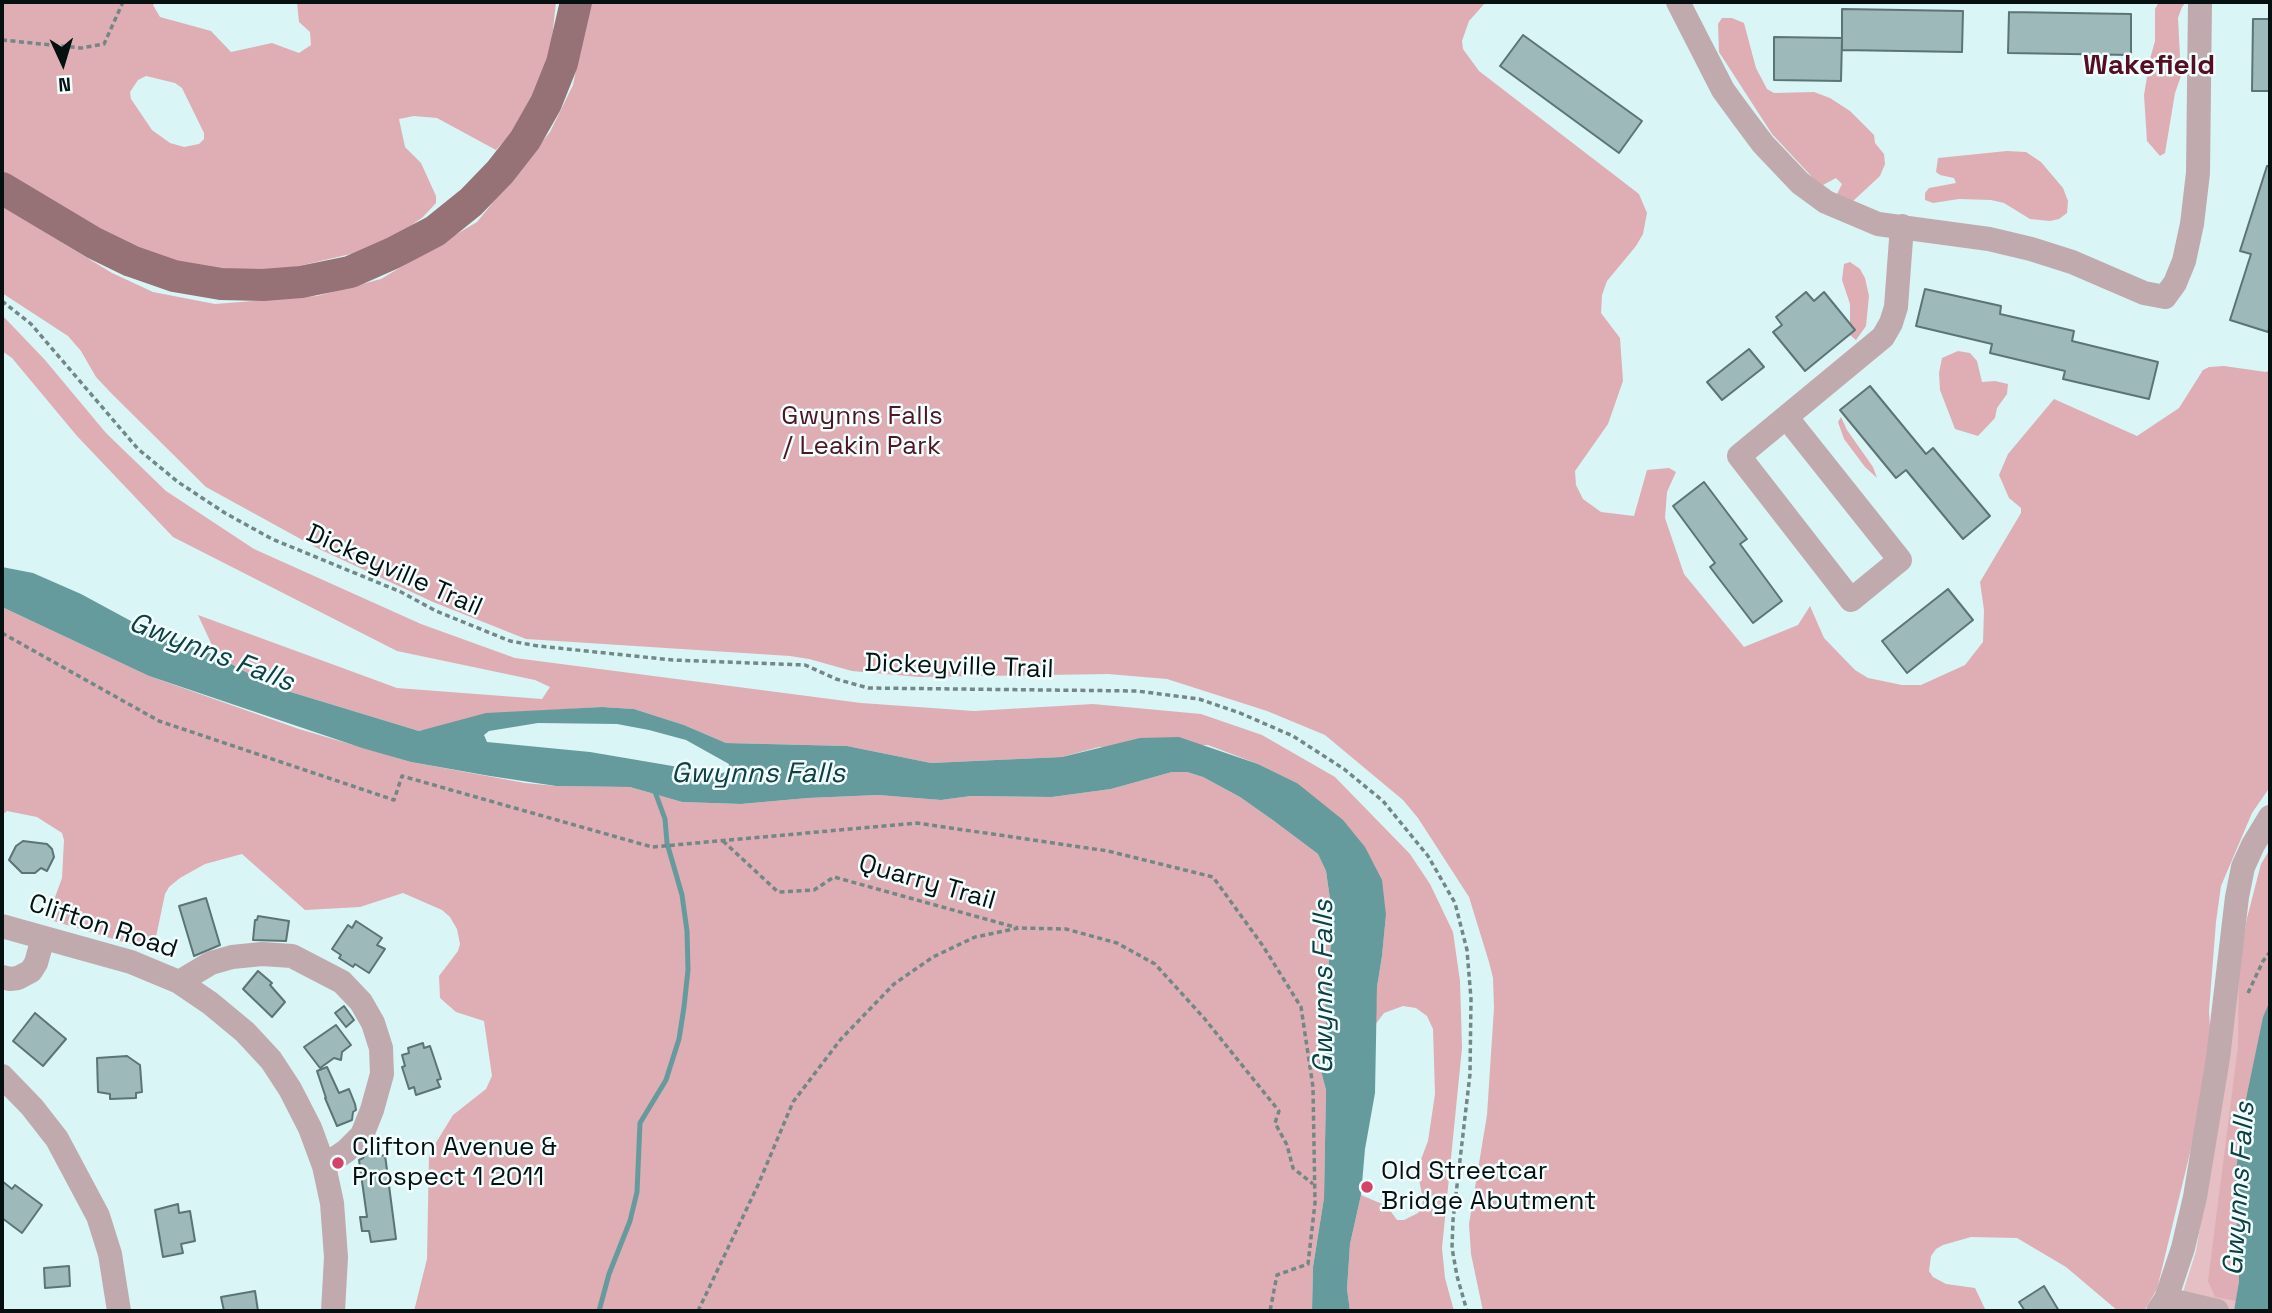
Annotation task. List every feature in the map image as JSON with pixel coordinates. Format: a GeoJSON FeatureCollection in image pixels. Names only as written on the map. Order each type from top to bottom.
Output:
{"type":"FeatureCollection","features":[{"type":"Feature","properties":{"kind":"main road"},"geometry":{"type":"LineString","coordinates":[[2,188],[94,243],[131,261],[174,276],[221,284],[263,285],[301,282],[350,272],[435,231],[471,202],[500,172],[525,140],[546,103],[562,63],[576,2]]}},
{"type":"Feature","properties":{"kind":"street"},"geometry":{"type":"LineString","coordinates":[[1678,2],[1723,90],[1763,144],[1800,183],[1826,202],[1878,224],[1989,239],[2031,249],[2072,262],[2144,293],[2165,297],[2184,261],[2195,199],[2198,173],[2200,2]]}},
{"type":"Feature","properties":{"kind":"street"},"geometry":{"type":"LineString","coordinates":[[1787,418],[1900,560],[1851,600],[1739,456],[1883,337],[1896,307],[1902,226]]}},
{"type":"Feature","properties":{"kind":"street"},"geometry":{"type":"LineString","coordinates":[[2210,1310],[2162,1305],[2183,1248],[2195,1197],[2218,1058],[2243,867],[2270,817]]}},
{"type":"Feature","properties":{"kind":"street","name":"Clifton Road"},"geometry":{"type":"LineString","coordinates":[[2,926],[131,962],[179,982],[236,1025],[271,1060],[310,1128],[324,1166],[332,1203],[336,1257],[333,1311]]}},
{"type":"Feature","properties":{"kind":"street"},"geometry":{"type":"LineString","coordinates":[[2,977],[18,978],[31,971],[43,938]]}},
{"type":"Feature","properties":{"kind":"street"},"geometry":{"type":"LineString","coordinates":[[179,982],[211,963],[232,957],[262,954],[292,956],[342,982],[361,1002],[373,1024],[381,1048],[382,1074],[362,1135],[346,1151],[324,1166]]}},
{"type":"Feature","properties":{"kind":"street"},"geometry":{"type":"LineString","coordinates":[[2,1076],[32,1107],[57,1139],[99,1216],[110,1254],[119,1311]]}},
{"type":"Feature","properties":{"kind":"path"},"geometry":{"type":"LineString","coordinates":[[2,40],[81,48],[104,44],[123,2]]}},
{"type":"Feature","properties":{"kind":"path","name":"Dickeyville Trail"},"geometry":{"type":"LineString","coordinates":[[2,301],[31,324],[138,449],[178,482],[225,513],[272,539],[401,592],[436,611],[510,641],[673,660],[805,666],[868,688],[1137,691],[1199,699],[1293,736],[1344,769],[1382,801],[1428,856],[1455,903],[1467,950],[1471,999],[1470,1074],[1452,1220],[1454,1257],[1467,1311]]}},
{"type":"Feature","properties":{"kind":"path"},"geometry":{"type":"LineString","coordinates":[[2,633],[159,720],[394,800],[402,776],[652,847],[917,823],[1108,851],[1213,877],[1263,946],[1301,1007],[1313,1087],[1315,1203],[1308,1264],[1276,1275],[1270,1311]]}},
{"type":"Feature","properties":{"kind":"path","name":"Quarry Trail"},"geometry":{"type":"LineString","coordinates":[[723,841],[778,892],[814,890],[834,877],[1019,928]]}},
{"type":"Feature","properties":{"kind":"path"},"geometry":{"type":"LineString","coordinates":[[698,1311],[758,1185],[793,1102],[841,1039],[894,984],[933,957],[975,937],[1019,928],[1066,929],[1116,943],[1156,964],[1279,1111],[1275,1124],[1287,1145],[1293,1168],[1313,1184]]}},
{"type":"Feature","properties":{"kind":"shaded area"},"geometry":{"type":"Polygon","coordinates":[[[2270,934],[2270,1037],[2232,1255],[2239,1297],[2237,1311],[2177,1311],[2196,1251],[2230,1045],[2238,968],[2270,934]]]}},
{"type":"Feature","properties":{"kind":"green space"},"geometry":{"type":"Polygon","coordinates":[[[2,2],[156,2],[153,5],[160,17],[211,31],[231,52],[272,43],[299,53],[311,45],[310,32],[299,22],[297,2],[556,2],[551,48],[528,114],[496,150],[437,118],[414,116],[399,119],[405,147],[421,163],[436,196],[436,203],[423,217],[381,247],[290,268],[237,272],[183,263],[138,251],[2,172],[2,2]],[[146,76],[138,80],[130,92],[131,99],[152,130],[170,143],[184,147],[199,144],[204,139],[204,133],[182,88],[175,83],[146,76]]]}},
{"type":"Feature","properties":{"kind":"green space","name":"Gwynns Falls / Leakin Park"},"geometry":{"type":"Polygon","coordinates":[[[590,2],[1486,2],[1469,21],[1462,41],[1463,49],[1479,71],[1639,194],[1647,213],[1643,234],[1607,281],[1602,295],[1601,313],[1620,338],[1623,381],[1608,424],[1575,471],[1576,485],[1583,499],[1601,512],[1634,516],[1647,470],[1669,468],[1676,472],[1667,492],[1665,518],[1684,574],[1744,647],[1798,625],[1810,606],[1824,638],[1855,670],[1868,678],[1902,685],[1921,685],[1965,665],[1983,642],[1984,610],[1980,582],[2021,513],[2021,508],[2009,498],[1999,475],[2008,454],[2054,399],[2137,436],[2179,408],[2203,370],[2209,367],[2224,366],[2266,372],[2270,370],[2270,787],[2252,813],[2221,886],[2209,1011],[2212,1062],[2157,1289],[2144,1311],[2118,1311],[2066,1267],[2017,1238],[1971,1237],[1936,1249],[1931,1256],[1929,1271],[1933,1277],[1946,1284],[1975,1288],[1986,1311],[1483,1311],[1471,1254],[1469,1224],[1487,1115],[1494,1008],[1493,978],[1489,962],[1469,897],[1418,818],[1403,800],[1325,735],[1267,711],[1167,679],[1108,674],[919,677],[852,671],[790,656],[526,639],[433,602],[317,548],[206,487],[96,377],[81,351],[68,336],[2,293],[2,206],[112,273],[153,292],[215,304],[317,296],[381,279],[477,222],[550,132],[573,85],[590,2]]]}},
{"type":"Feature","properties":{"kind":"green space"},"geometry":{"type":"Polygon","coordinates":[[[2159,2],[2186,2],[2178,18],[2181,76],[2175,93],[2165,153],[2160,156],[2147,141],[2144,95],[2155,41],[2155,9],[2159,2]]]}},
{"type":"Feature","properties":{"kind":"green space"},"geometry":{"type":"Polygon","coordinates":[[[1722,18],[1732,18],[1744,23],[1756,68],[1767,89],[1774,93],[1814,92],[1830,98],[1850,111],[1874,135],[1875,143],[1884,154],[1885,164],[1880,176],[1852,202],[1837,194],[1842,184],[1836,178],[1823,185],[1814,179],[1772,134],[1719,52],[1718,24],[1722,18]]]}},
{"type":"Feature","properties":{"kind":"green space"},"geometry":{"type":"Polygon","coordinates":[[[2007,151],[2026,152],[2041,162],[2063,188],[2068,201],[2067,213],[2050,221],[2030,219],[2004,203],[1991,200],[1959,199],[1933,203],[1925,200],[1925,193],[1929,188],[1956,183],[1954,178],[1936,172],[1938,158],[2007,151]]]}},
{"type":"Feature","properties":{"kind":"green space"},"geometry":{"type":"Polygon","coordinates":[[[1850,262],[1860,269],[1869,296],[1866,326],[1856,340],[1850,335],[1850,304],[1842,280],[1844,264],[1850,262]]]}},
{"type":"Feature","properties":{"kind":"green space"},"geometry":{"type":"Polygon","coordinates":[[[2,315],[45,360],[106,433],[166,491],[254,549],[421,624],[515,658],[861,703],[974,711],[1093,704],[1201,714],[1262,735],[1335,777],[1410,854],[1430,884],[1453,932],[1460,981],[1462,1048],[1442,1248],[1445,1278],[1454,1311],[1350,1311],[1347,1289],[1350,1244],[1361,1195],[1387,1206],[1397,1220],[1404,1220],[1418,1213],[1422,1207],[1417,1170],[1428,1141],[1435,1094],[1433,1029],[1427,1016],[1416,1008],[1403,1006],[1384,1013],[1375,1025],[1386,915],[1297,783],[1258,764],[1208,745],[1099,747],[1062,757],[931,763],[847,746],[726,743],[684,725],[634,709],[602,707],[520,712],[419,731],[271,686],[217,656],[198,615],[397,688],[542,699],[550,687],[535,680],[397,651],[173,537],[77,436],[12,358],[2,351],[2,315]]]}},
{"type":"Feature","properties":{"kind":"green space"},"geometry":{"type":"Polygon","coordinates":[[[1958,351],[1970,353],[1977,361],[1982,382],[2008,384],[2007,394],[1997,408],[1995,418],[1978,436],[1955,429],[1940,390],[1942,358],[1958,351]]]}},
{"type":"Feature","properties":{"kind":"green space"},"geometry":{"type":"Polygon","coordinates":[[[1841,417],[1873,467],[1877,478],[1844,439],[1838,422],[1841,417]]]}},
{"type":"Feature","properties":{"kind":"green space"},"geometry":{"type":"Polygon","coordinates":[[[2,607],[149,676],[299,729],[411,762],[525,783],[630,787],[682,802],[741,804],[878,795],[941,800],[971,796],[1052,797],[1111,789],[1172,772],[1187,772],[1203,777],[1240,797],[1318,854],[1326,871],[1331,906],[1331,944],[1325,995],[1326,1031],[1319,1063],[1326,1090],[1324,1198],[1313,1267],[1312,1311],[414,1311],[427,1259],[429,1154],[453,1115],[486,1089],[492,1076],[484,1021],[456,1012],[440,998],[439,976],[458,951],[460,944],[457,929],[450,917],[442,910],[403,893],[360,907],[305,910],[242,854],[205,864],[169,887],[165,894],[156,937],[150,943],[130,944],[47,919],[62,878],[62,833],[37,817],[7,811],[2,815],[2,607]]]}},
{"type":"Feature","properties":{"kind":"green space"},"geometry":{"type":"Polygon","coordinates":[[[2270,849],[2270,1001],[2263,1017],[2241,1123],[2235,1184],[2239,1281],[2236,1301],[2215,1297],[2208,1281],[2238,1046],[2239,965],[2247,918],[2261,864],[2270,849]]]}},
{"type":"Feature","properties":{"kind":"water","name":"Gwynns Falls"},"geometry":{"type":"Polygon","coordinates":[[[2,567],[33,573],[81,594],[142,627],[217,656],[271,686],[419,731],[486,713],[602,707],[634,709],[684,725],[726,743],[847,746],[931,763],[1062,757],[1140,738],[1179,737],[1258,764],[1297,783],[1343,820],[1365,847],[1382,880],[1386,915],[1377,987],[1375,1093],[1365,1149],[1361,1195],[1350,1244],[1347,1289],[1350,1311],[1312,1311],[1313,1267],[1324,1198],[1326,1090],[1319,1063],[1326,1031],[1325,995],[1331,944],[1331,906],[1326,871],[1318,854],[1240,797],[1203,777],[1187,772],[1172,772],[1111,789],[1052,797],[971,796],[941,800],[878,795],[741,804],[682,802],[630,787],[556,786],[411,762],[362,748],[149,676],[2,607],[2,567]],[[538,723],[489,731],[484,735],[487,742],[590,752],[696,770],[710,775],[723,773],[728,769],[729,764],[686,740],[617,724],[538,723]]]}},
{"type":"Feature","properties":{"kind":"water","name":"Gwynns Falls"},"geometry":{"type":"Polygon","coordinates":[[[2270,1001],[2269,1311],[2234,1311],[2239,1281],[2235,1183],[2241,1123],[2263,1017],[2270,1001]]]}},
{"type":"Feature","properties":{"kind":"building"},"geometry":{"type":"Polygon","coordinates":[[[1842,9],[1963,11],[1962,52],[1842,50],[1842,9]]]}},
{"type":"Feature","properties":{"kind":"building"},"geometry":{"type":"Polygon","coordinates":[[[2009,12],[2131,14],[2131,55],[2008,53],[2009,12]]]}},
{"type":"Feature","properties":{"kind":"building"},"geometry":{"type":"Polygon","coordinates":[[[2253,19],[2270,19],[2270,91],[2252,91],[2253,19]]]}},
{"type":"Feature","properties":{"kind":"building"},"geometry":{"type":"Polygon","coordinates":[[[1523,35],[1642,121],[1619,153],[1500,66],[1523,35]]]}},
{"type":"Feature","properties":{"kind":"building"},"geometry":{"type":"Polygon","coordinates":[[[1774,37],[1842,38],[1841,81],[1774,80],[1774,37]]]}},
{"type":"Feature","properties":{"kind":"building"},"geometry":{"type":"Polygon","coordinates":[[[2267,166],[2270,166],[2268,332],[2230,320],[2251,254],[2240,251],[2267,166]]]}},
{"type":"Feature","properties":{"kind":"building"},"geometry":{"type":"Polygon","coordinates":[[[1925,289],[2001,306],[2000,314],[2074,331],[2072,341],[2158,362],[2149,399],[2063,379],[2065,371],[1990,353],[1992,344],[1916,326],[1925,289]]]}},
{"type":"Feature","properties":{"kind":"building"},"geometry":{"type":"Polygon","coordinates":[[[1806,292],[1814,301],[1824,292],[1855,330],[1805,371],[1773,332],[1782,325],[1776,317],[1806,292]]]}},
{"type":"Feature","properties":{"kind":"building"},"geometry":{"type":"Polygon","coordinates":[[[1749,349],[1764,367],[1722,400],[1707,382],[1749,349]]]}},
{"type":"Feature","properties":{"kind":"building"},"geometry":{"type":"Polygon","coordinates":[[[1870,386],[1926,454],[1933,448],[1990,516],[1963,539],[1906,470],[1896,478],[1840,410],[1870,386]]]}},
{"type":"Feature","properties":{"kind":"building"},"geometry":{"type":"Polygon","coordinates":[[[1704,482],[1747,539],[1740,544],[1782,601],[1753,623],[1710,567],[1715,563],[1673,506],[1704,482]]]}},
{"type":"Feature","properties":{"kind":"building"},"geometry":{"type":"Polygon","coordinates":[[[1948,589],[1973,620],[1907,673],[1882,641],[1948,589]]]}},
{"type":"Feature","properties":{"kind":"building"},"geometry":{"type":"Polygon","coordinates":[[[23,841],[47,844],[52,849],[54,857],[47,871],[41,868],[35,873],[22,873],[9,860],[16,846],[23,841]]]}},
{"type":"Feature","properties":{"kind":"building"},"geometry":{"type":"Polygon","coordinates":[[[206,898],[220,945],[194,956],[179,906],[206,898]]]}},
{"type":"Feature","properties":{"kind":"building"},"geometry":{"type":"Polygon","coordinates":[[[258,916],[289,921],[286,941],[253,940],[255,920],[258,916]]]}},
{"type":"Feature","properties":{"kind":"building"},"geometry":{"type":"Polygon","coordinates":[[[356,921],[382,938],[377,945],[385,949],[369,973],[339,958],[341,955],[332,949],[348,925],[352,928],[356,921]]]}},
{"type":"Feature","properties":{"kind":"building"},"geometry":{"type":"Polygon","coordinates":[[[258,971],[272,983],[270,985],[285,1002],[272,1017],[243,989],[258,971]]]}},
{"type":"Feature","properties":{"kind":"building"},"geometry":{"type":"Polygon","coordinates":[[[344,1006],[354,1020],[346,1027],[335,1013],[344,1006]]]}},
{"type":"Feature","properties":{"kind":"building"},"geometry":{"type":"Polygon","coordinates":[[[35,1013],[66,1039],[43,1066],[13,1041],[35,1013]]]}},
{"type":"Feature","properties":{"kind":"building"},"geometry":{"type":"Polygon","coordinates":[[[336,1025],[351,1045],[342,1052],[341,1060],[334,1058],[320,1068],[304,1047],[336,1025]]]}},
{"type":"Feature","properties":{"kind":"building"},"geometry":{"type":"Polygon","coordinates":[[[423,1043],[424,1048],[430,1046],[441,1079],[437,1080],[440,1087],[416,1095],[414,1087],[409,1089],[402,1067],[405,1066],[402,1055],[409,1053],[408,1048],[423,1043]]]}},
{"type":"Feature","properties":{"kind":"building"},"geometry":{"type":"Polygon","coordinates":[[[127,1056],[140,1065],[142,1092],[136,1093],[136,1098],[110,1099],[110,1094],[98,1092],[97,1058],[127,1056]]]}},
{"type":"Feature","properties":{"kind":"building"},"geometry":{"type":"Polygon","coordinates":[[[327,1067],[339,1093],[349,1089],[355,1104],[352,1120],[337,1126],[317,1071],[327,1067]]]}},
{"type":"Feature","properties":{"kind":"building"},"geometry":{"type":"Polygon","coordinates":[[[379,1150],[380,1156],[385,1155],[396,1239],[371,1242],[369,1231],[362,1231],[360,1217],[367,1217],[359,1160],[367,1151],[379,1150]]]}},
{"type":"Feature","properties":{"kind":"building"},"geometry":{"type":"Polygon","coordinates":[[[2,1181],[12,1189],[15,1185],[42,1205],[22,1233],[2,1218],[2,1181]]]}},
{"type":"Feature","properties":{"kind":"building"},"geometry":{"type":"Polygon","coordinates":[[[178,1204],[179,1213],[190,1211],[195,1241],[181,1244],[183,1253],[163,1257],[155,1210],[178,1204]]]}},
{"type":"Feature","properties":{"kind":"building"},"geometry":{"type":"Polygon","coordinates":[[[69,1266],[70,1286],[45,1288],[44,1268],[69,1266]]]}},
{"type":"Feature","properties":{"kind":"building"},"geometry":{"type":"Polygon","coordinates":[[[2044,1286],[2059,1311],[2025,1311],[2019,1302],[2044,1286]]]}},
{"type":"Feature","properties":{"kind":"building"},"geometry":{"type":"Polygon","coordinates":[[[255,1291],[258,1311],[224,1311],[221,1297],[255,1291]]]}},
{"type":"Feature","properties":{"kind":"waterway"},"geometry":{"type":"LineString","coordinates":[[599,1311],[609,1274],[630,1221],[637,1192],[640,1123],[666,1080],[679,1039],[688,970],[687,931],[682,895],[667,843],[665,819],[654,789]]}},
{"type":"Feature","properties":{"kind":"place","name":"Clifton Avenue & Prospect 1 2011"},"geometry":{"type":"Point","coordinates":[338,1163]}},
{"type":"Feature","properties":{"kind":"place","name":"Old Streetcar Bridge Abutment"},"geometry":{"type":"Point","coordinates":[1367,1187]}},
{"type":"Feature","properties":{"kind":"district","name":"Wakefield"},"geometry":{"type":"Point","coordinates":[2149,66]}}]}
